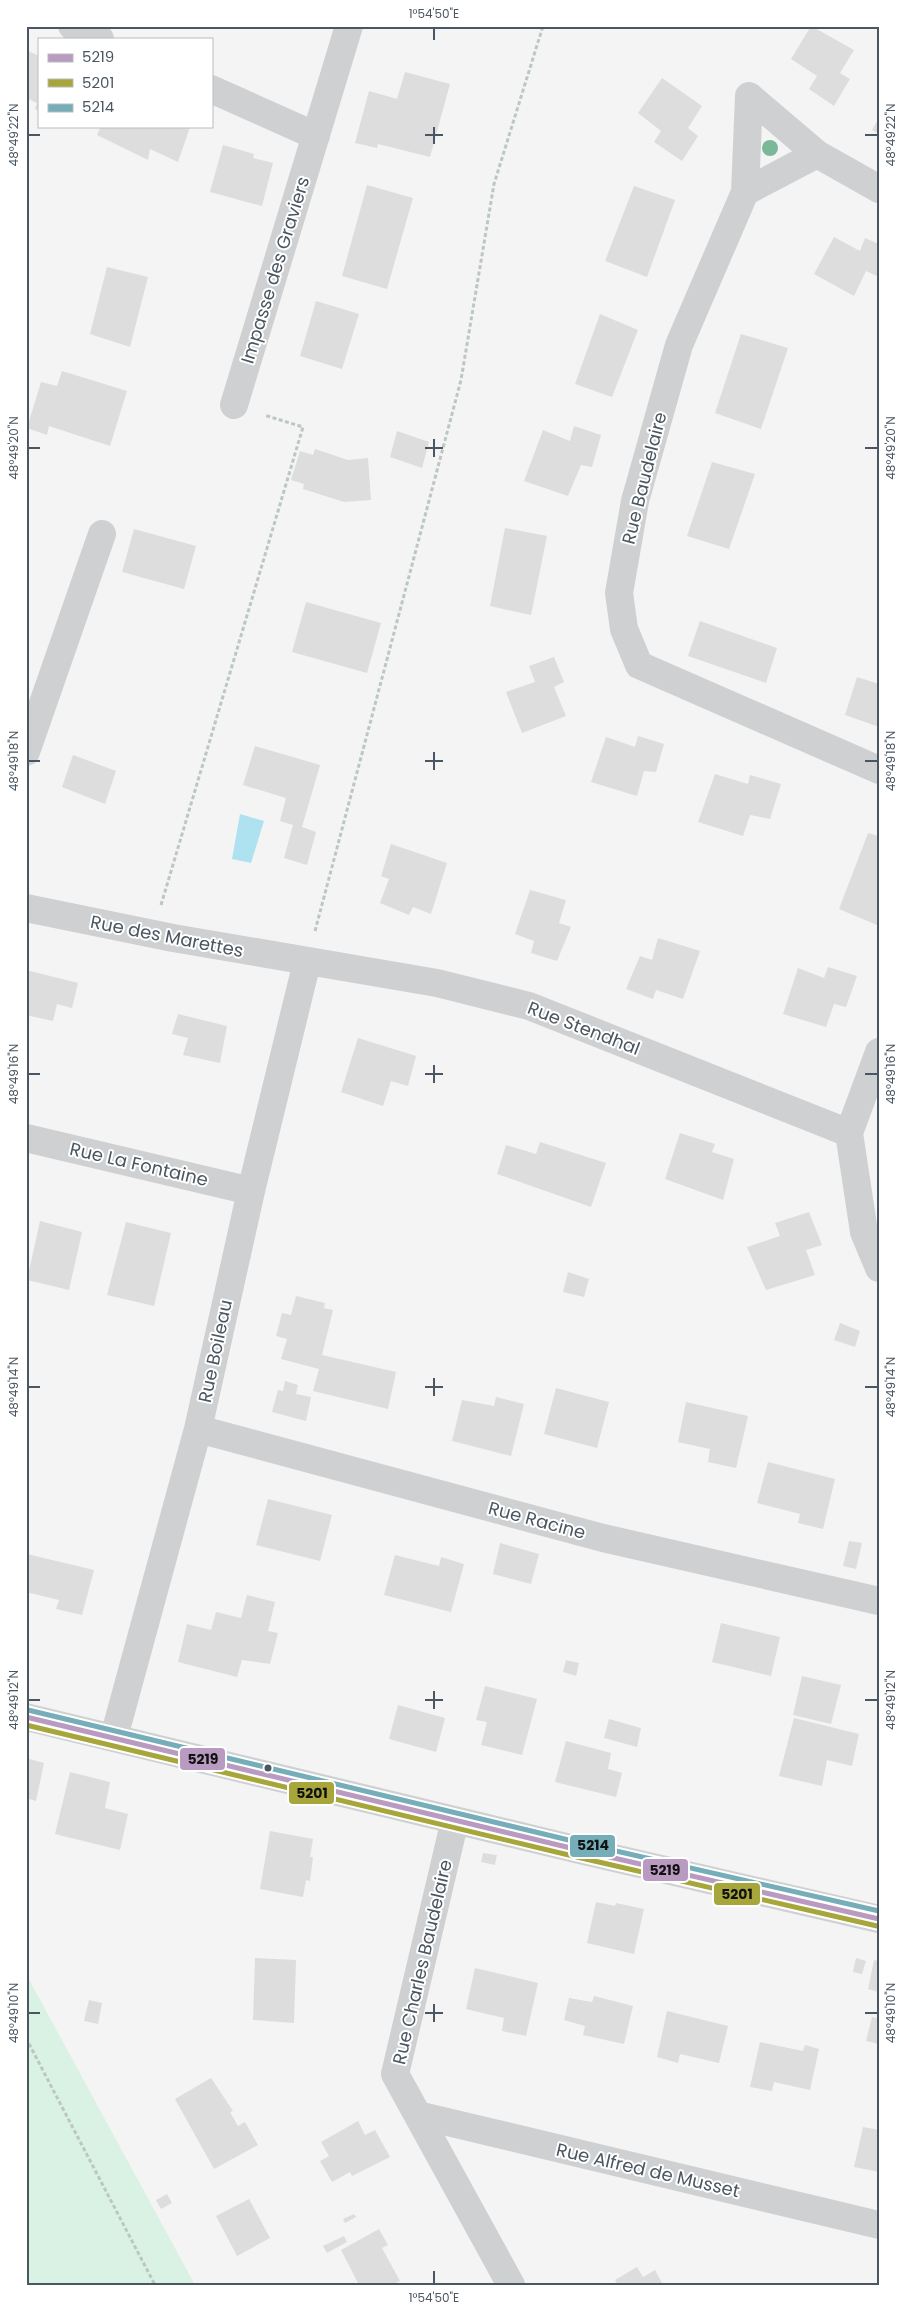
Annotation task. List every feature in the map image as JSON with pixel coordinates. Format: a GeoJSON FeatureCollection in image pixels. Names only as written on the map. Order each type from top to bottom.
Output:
{"type":"FeatureCollection","features":[{"type":"Feature","properties":{"kind":"street"},"geometry":{"type":"LineString","coordinates":[[72,26],[98,38]]}},
{"type":"Feature","properties":{"kind":"street","name":"Impasse des Graviers"},"geometry":{"type":"LineString","coordinates":[[234,405],[349,26]]}},
{"type":"Feature","properties":{"kind":"street"},"geometry":{"type":"LineString","coordinates":[[212,89],[316,136]]}},
{"type":"Feature","properties":{"kind":"street","name":"Rue Baudelaire"},"geometry":{"type":"LineString","coordinates":[[879,189],[817,154],[748,96],[745,192],[679,345],[635,501],[619,593],[624,629],[639,665],[879,770]]}},
{"type":"Feature","properties":{"kind":"street"},"geometry":{"type":"LineString","coordinates":[[745,192],[817,154]]}},
{"type":"Feature","properties":{"kind":"street"},"geometry":{"type":"LineString","coordinates":[[26,752],[102,534]]}},
{"type":"Feature","properties":{"kind":"street","name":"Rue des Marettes"},"geometry":{"type":"LineString","coordinates":[[26,908],[152,934],[307,962]]}},
{"type":"Feature","properties":{"kind":"street","name":"Rue Stendhal"},"geometry":{"type":"LineString","coordinates":[[307,962],[437,983],[530,1006],[849,1133]]}},
{"type":"Feature","properties":{"kind":"street","name":"Rue Boileau"},"geometry":{"type":"LineString","coordinates":[[114,1737],[198,1429],[251,1191],[307,962]]}},
{"type":"Feature","properties":{"kind":"street"},"geometry":{"type":"LineString","coordinates":[[879,1052],[849,1133],[864,1232],[879,1268]]}},
{"type":"Feature","properties":{"kind":"street","name":"Rue La Fontaine"},"geometry":{"type":"LineString","coordinates":[[26,1138],[251,1191]]}},
{"type":"Feature","properties":{"kind":"street","name":"Rue Racine"},"geometry":{"type":"LineString","coordinates":[[198,1429],[603,1538],[879,1601]]}},
{"type":"Feature","properties":{"kind":"street"},"geometry":{"type":"LineString","coordinates":[[26,1717],[879,1919]]}},
{"type":"Feature","properties":{"kind":"street","name":"Rue Charles Baudelaire"},"geometry":{"type":"LineString","coordinates":[[456,1820],[395,2074],[511,2285]]}},
{"type":"Feature","properties":{"kind":"street","name":"Rue Alfred de Musset"},"geometry":{"type":"LineString","coordinates":[[418,2115],[879,2225]]}},
{"type":"Feature","properties":{"kind":"path"},"geometry":{"type":"LineString","coordinates":[[307,962],[461,380],[494,184],[543,26]]}},
{"type":"Feature","properties":{"kind":"path"},"geometry":{"type":"LineString","coordinates":[[152,934],[303,427],[234,405]]}},
{"type":"Feature","properties":{"kind":"path"},"geometry":{"type":"LineString","coordinates":[[26,2038],[155,2285]]}},
{"type":"Feature","properties":{"kind":"green space"},"geometry":{"type":"Polygon","coordinates":[[[26,1974],[195,2285],[26,2285],[26,1974]]]}},
{"type":"Feature","properties":{"kind":"water"},"geometry":{"type":"Polygon","coordinates":[[[240,814],[264,821],[251,863],[232,859],[240,814]]]}},
{"type":"Feature","properties":{"kind":"building"},"geometry":{"type":"Polygon","coordinates":[[[811,26],[854,50],[840,73],[850,79],[834,106],[809,89],[817,76],[791,59],[811,26]]]}},
{"type":"Feature","properties":{"kind":"building"},"geometry":{"type":"Polygon","coordinates":[[[26,50],[38,56],[38,110],[35,109],[37,103],[26,98],[26,50]]]}},
{"type":"Feature","properties":{"kind":"building"},"geometry":{"type":"Polygon","coordinates":[[[405,72],[450,84],[430,157],[378,144],[377,148],[355,143],[369,91],[397,99],[405,72]]]}},
{"type":"Feature","properties":{"kind":"building"},"geometry":{"type":"Polygon","coordinates":[[[662,78],[702,106],[688,128],[698,136],[682,161],[654,142],[661,131],[638,113],[662,78]]]}},
{"type":"Feature","properties":{"kind":"building"},"geometry":{"type":"Polygon","coordinates":[[[879,118],[879,134],[872,130],[879,118]]]}},
{"type":"Feature","properties":{"kind":"building"},"geometry":{"type":"Polygon","coordinates":[[[100,128],[190,128],[178,162],[150,149],[148,160],[97,135],[100,128]]]}},
{"type":"Feature","properties":{"kind":"building"},"geometry":{"type":"Polygon","coordinates":[[[223,145],[254,154],[253,158],[273,163],[262,206],[210,192],[223,145]]]}},
{"type":"Feature","properties":{"kind":"building"},"geometry":{"type":"Polygon","coordinates":[[[367,185],[413,198],[387,289],[342,276],[367,185]]]}},
{"type":"Feature","properties":{"kind":"building"},"geometry":{"type":"Polygon","coordinates":[[[634,186],[675,200],[647,277],[605,261],[634,186]]]}},
{"type":"Feature","properties":{"kind":"building"},"geometry":{"type":"Polygon","coordinates":[[[834,237],[860,251],[865,238],[879,244],[879,277],[866,271],[854,296],[814,274],[834,237]]]}},
{"type":"Feature","properties":{"kind":"building"},"geometry":{"type":"Polygon","coordinates":[[[107,267],[148,277],[130,347],[90,334],[107,267]]]}},
{"type":"Feature","properties":{"kind":"building"},"geometry":{"type":"Polygon","coordinates":[[[316,301],[359,314],[342,369],[300,356],[316,301]]]}},
{"type":"Feature","properties":{"kind":"building"},"geometry":{"type":"Polygon","coordinates":[[[600,314],[638,330],[612,397],[575,384],[600,314]]]}},
{"type":"Feature","properties":{"kind":"building"},"geometry":{"type":"Polygon","coordinates":[[[741,334],[788,348],[761,429],[715,413],[741,334]]]}},
{"type":"Feature","properties":{"kind":"building"},"geometry":{"type":"Polygon","coordinates":[[[62,371],[127,391],[110,446],[49,426],[47,435],[27,428],[41,382],[57,386],[62,371]]]}},
{"type":"Feature","properties":{"kind":"building"},"geometry":{"type":"Polygon","coordinates":[[[574,426],[601,435],[592,467],[581,465],[568,496],[524,481],[543,430],[570,441],[574,426]]]}},
{"type":"Feature","properties":{"kind":"building"},"geometry":{"type":"Polygon","coordinates":[[[397,431],[429,442],[422,468],[390,457],[397,431]]]}},
{"type":"Feature","properties":{"kind":"building"},"geometry":{"type":"Polygon","coordinates":[[[315,449],[348,460],[368,458],[371,500],[344,502],[303,489],[304,484],[291,480],[300,451],[313,455],[315,449]]]}},
{"type":"Feature","properties":{"kind":"building"},"geometry":{"type":"Polygon","coordinates":[[[712,462],[755,474],[729,549],[687,536],[712,462]]]}},
{"type":"Feature","properties":{"kind":"building"},"geometry":{"type":"Polygon","coordinates":[[[505,528],[547,536],[531,615],[490,606],[505,528]]]}},
{"type":"Feature","properties":{"kind":"building"},"geometry":{"type":"Polygon","coordinates":[[[134,529],[196,546],[184,589],[122,572],[134,529]]]}},
{"type":"Feature","properties":{"kind":"building"},"geometry":{"type":"Polygon","coordinates":[[[306,602],[381,623],[367,673],[292,652],[306,602]]]}},
{"type":"Feature","properties":{"kind":"building"},"geometry":{"type":"Polygon","coordinates":[[[700,621],[777,648],[766,683],[688,656],[700,621]]]}},
{"type":"Feature","properties":{"kind":"building"},"geometry":{"type":"Polygon","coordinates":[[[554,657],[564,682],[554,687],[566,716],[522,733],[506,692],[535,682],[529,666],[554,657]]]}},
{"type":"Feature","properties":{"kind":"building"},"geometry":{"type":"Polygon","coordinates":[[[857,677],[879,684],[879,727],[845,715],[857,677]]]}},
{"type":"Feature","properties":{"kind":"building"},"geometry":{"type":"Polygon","coordinates":[[[638,736],[664,744],[656,772],[644,771],[637,796],[591,782],[606,737],[635,747],[638,736]]]}},
{"type":"Feature","properties":{"kind":"building"},"geometry":{"type":"Polygon","coordinates":[[[255,746],[320,765],[302,827],[316,832],[307,865],[284,858],[293,825],[280,821],[286,798],[243,785],[255,746]]]}},
{"type":"Feature","properties":{"kind":"building"},"geometry":{"type":"Polygon","coordinates":[[[73,755],[116,771],[105,804],[62,787],[73,755]]]}},
{"type":"Feature","properties":{"kind":"building"},"geometry":{"type":"Polygon","coordinates":[[[715,774],[748,784],[750,775],[781,784],[770,819],[750,815],[743,836],[698,822],[715,774]]]}},
{"type":"Feature","properties":{"kind":"building"},"geometry":{"type":"Polygon","coordinates":[[[868,833],[879,836],[877,925],[839,909],[868,833]]]}},
{"type":"Feature","properties":{"kind":"building"},"geometry":{"type":"Polygon","coordinates":[[[391,844],[447,863],[431,914],[413,907],[409,915],[380,903],[389,879],[381,876],[391,844]]]}},
{"type":"Feature","properties":{"kind":"building"},"geometry":{"type":"Polygon","coordinates":[[[530,890],[566,900],[559,923],[571,927],[557,961],[531,953],[534,941],[515,934],[530,890]]]}},
{"type":"Feature","properties":{"kind":"building"},"geometry":{"type":"Polygon","coordinates":[[[658,938],[700,951],[683,999],[656,990],[653,999],[626,989],[640,956],[652,960],[658,938]]]}},
{"type":"Feature","properties":{"kind":"building"},"geometry":{"type":"Polygon","coordinates":[[[828,967],[857,976],[846,1007],[834,1004],[826,1027],[783,1014],[798,968],[824,978],[828,967]]]}},
{"type":"Feature","properties":{"kind":"building"},"geometry":{"type":"Polygon","coordinates":[[[26,970],[78,983],[72,1008],[57,1004],[53,1021],[26,1015],[26,970]]]}},
{"type":"Feature","properties":{"kind":"building"},"geometry":{"type":"Polygon","coordinates":[[[178,1014],[227,1026],[220,1063],[183,1055],[188,1038],[172,1034],[178,1014]]]}},
{"type":"Feature","properties":{"kind":"building"},"geometry":{"type":"Polygon","coordinates":[[[358,1038],[416,1056],[408,1086],[391,1081],[383,1106],[341,1092],[358,1038]]]}},
{"type":"Feature","properties":{"kind":"building"},"geometry":{"type":"Polygon","coordinates":[[[680,1133],[715,1144],[712,1152],[734,1159],[723,1200],[665,1179],[680,1133]]]}},
{"type":"Feature","properties":{"kind":"building"},"geometry":{"type":"Polygon","coordinates":[[[540,1142],[606,1163],[591,1207],[497,1174],[506,1145],[536,1154],[540,1142]]]}},
{"type":"Feature","properties":{"kind":"building"},"geometry":{"type":"Polygon","coordinates":[[[809,1212],[822,1245],[806,1250],[815,1275],[766,1290],[747,1247],[780,1236],[775,1223],[809,1212]]]}},
{"type":"Feature","properties":{"kind":"building"},"geometry":{"type":"Polygon","coordinates":[[[40,1221],[82,1232],[69,1290],[27,1280],[40,1221]]]}},
{"type":"Feature","properties":{"kind":"building"},"geometry":{"type":"Polygon","coordinates":[[[126,1222],[171,1233],[154,1306],[107,1295],[126,1222]]]}},
{"type":"Feature","properties":{"kind":"building"},"geometry":{"type":"Polygon","coordinates":[[[568,1272],[589,1279],[584,1297],[563,1292],[568,1272]]]}},
{"type":"Feature","properties":{"kind":"building"},"geometry":{"type":"Polygon","coordinates":[[[296,1296],[325,1303],[324,1308],[333,1310],[322,1355],[396,1372],[388,1409],[313,1391],[319,1369],[281,1359],[287,1339],[276,1336],[282,1313],[291,1315],[296,1296]]]}},
{"type":"Feature","properties":{"kind":"building"},"geometry":{"type":"Polygon","coordinates":[[[840,1323],[860,1331],[855,1347],[834,1340],[840,1323]]]}},
{"type":"Feature","properties":{"kind":"building"},"geometry":{"type":"Polygon","coordinates":[[[285,1381],[298,1385],[296,1394],[311,1397],[306,1421],[272,1412],[278,1390],[283,1391],[285,1381]]]}},
{"type":"Feature","properties":{"kind":"building"},"geometry":{"type":"Polygon","coordinates":[[[556,1388],[609,1402],[597,1448],[544,1434],[556,1388]]]}},
{"type":"Feature","properties":{"kind":"building"},"geometry":{"type":"Polygon","coordinates":[[[496,1397],[524,1404],[511,1456],[452,1441],[462,1400],[494,1406],[496,1397]]]}},
{"type":"Feature","properties":{"kind":"building"},"geometry":{"type":"Polygon","coordinates":[[[686,1402],[748,1416],[736,1468],[708,1462],[710,1449],[678,1442],[686,1402]]]}},
{"type":"Feature","properties":{"kind":"building"},"geometry":{"type":"Polygon","coordinates":[[[768,1462],[835,1479],[823,1529],[798,1523],[800,1514],[757,1503],[768,1462]]]}},
{"type":"Feature","properties":{"kind":"building"},"geometry":{"type":"Polygon","coordinates":[[[268,1499],[332,1515],[320,1561],[256,1545],[268,1499]]]}},
{"type":"Feature","properties":{"kind":"building"},"geometry":{"type":"Polygon","coordinates":[[[849,1541],[862,1543],[856,1569],[843,1566],[849,1541]]]}},
{"type":"Feature","properties":{"kind":"building"},"geometry":{"type":"Polygon","coordinates":[[[500,1543],[539,1554],[531,1584],[493,1574],[500,1543]]]}},
{"type":"Feature","properties":{"kind":"building"},"geometry":{"type":"Polygon","coordinates":[[[27,1554],[94,1570],[82,1615],[56,1609],[59,1600],[26,1592],[27,1554]]]}},
{"type":"Feature","properties":{"kind":"building"},"geometry":{"type":"Polygon","coordinates":[[[395,1555],[439,1566],[441,1557],[464,1564],[451,1612],[384,1595],[395,1555]]]}},
{"type":"Feature","properties":{"kind":"building"},"geometry":{"type":"Polygon","coordinates":[[[247,1595],[275,1602],[268,1631],[278,1633],[270,1664],[242,1660],[237,1677],[178,1662],[187,1624],[211,1630],[216,1612],[241,1618],[247,1595]]]}},
{"type":"Feature","properties":{"kind":"building"},"geometry":{"type":"Polygon","coordinates":[[[721,1623],[780,1637],[771,1676],[712,1662],[721,1623]]]}},
{"type":"Feature","properties":{"kind":"building"},"geometry":{"type":"Polygon","coordinates":[[[566,1660],[579,1663],[576,1676],[563,1672],[566,1660]]]}},
{"type":"Feature","properties":{"kind":"building"},"geometry":{"type":"Polygon","coordinates":[[[802,1676],[841,1685],[831,1724],[793,1715],[802,1676]]]}},
{"type":"Feature","properties":{"kind":"building"},"geometry":{"type":"Polygon","coordinates":[[[485,1686],[537,1699],[522,1755],[481,1745],[487,1722],[476,1720],[485,1686]]]}},
{"type":"Feature","properties":{"kind":"building"},"geometry":{"type":"Polygon","coordinates":[[[398,1705],[445,1718],[436,1752],[389,1739],[398,1705]]]}},
{"type":"Feature","properties":{"kind":"building"},"geometry":{"type":"Polygon","coordinates":[[[794,1718],[859,1734],[852,1766],[827,1760],[822,1786],[779,1776],[794,1718]]]}},
{"type":"Feature","properties":{"kind":"building"},"geometry":{"type":"Polygon","coordinates":[[[609,1719],[641,1728],[637,1747],[604,1738],[609,1719]]]}},
{"type":"Feature","properties":{"kind":"building"},"geometry":{"type":"Polygon","coordinates":[[[566,1741],[611,1753],[608,1769],[622,1773],[616,1797],[555,1782],[566,1741]]]}},
{"type":"Feature","properties":{"kind":"building"},"geometry":{"type":"Polygon","coordinates":[[[26,1758],[44,1763],[36,1801],[26,1798],[26,1758]]]}},
{"type":"Feature","properties":{"kind":"building"},"geometry":{"type":"Polygon","coordinates":[[[70,1772],[110,1782],[105,1808],[128,1814],[120,1850],[55,1834],[70,1772]]]}},
{"type":"Feature","properties":{"kind":"building"},"geometry":{"type":"Polygon","coordinates":[[[270,1831],[313,1839],[310,1857],[313,1857],[310,1881],[306,1880],[303,1897],[260,1889],[270,1831]]]}},
{"type":"Feature","properties":{"kind":"building"},"geometry":{"type":"Polygon","coordinates":[[[483,1853],[497,1855],[495,1865],[481,1862],[483,1853]]]}},
{"type":"Feature","properties":{"kind":"building"},"geometry":{"type":"Polygon","coordinates":[[[596,1902],[615,1906],[616,1903],[644,1909],[634,1954],[587,1943],[596,1902]]]}},
{"type":"Feature","properties":{"kind":"building"},"geometry":{"type":"Polygon","coordinates":[[[255,1958],[296,1960],[294,2023],[253,2020],[255,1958]]]}},
{"type":"Feature","properties":{"kind":"building"},"geometry":{"type":"Polygon","coordinates":[[[856,1958],[866,1961],[862,1974],[853,1972],[856,1958]]]}},
{"type":"Feature","properties":{"kind":"building"},"geometry":{"type":"Polygon","coordinates":[[[874,1960],[879,1961],[879,1992],[868,1989],[874,1960]]]}},
{"type":"Feature","properties":{"kind":"building"},"geometry":{"type":"Polygon","coordinates":[[[475,1968],[538,1983],[526,2036],[502,2031],[504,2018],[466,2009],[475,1968]]]}},
{"type":"Feature","properties":{"kind":"building"},"geometry":{"type":"Polygon","coordinates":[[[594,1996],[633,2006],[624,2044],[583,2035],[585,2026],[564,2020],[569,1998],[592,2002],[594,1996]]]}},
{"type":"Feature","properties":{"kind":"building"},"geometry":{"type":"Polygon","coordinates":[[[89,2000],[102,2003],[98,2024],[84,2021],[89,2000]]]}},
{"type":"Feature","properties":{"kind":"building"},"geometry":{"type":"Polygon","coordinates":[[[667,2011],[728,2026],[719,2063],[680,2054],[678,2063],[657,2057],[667,2011]]]}},
{"type":"Feature","properties":{"kind":"building"},"geometry":{"type":"Polygon","coordinates":[[[872,2017],[879,2019],[879,2044],[866,2041],[872,2017]]]}},
{"type":"Feature","properties":{"kind":"building"},"geometry":{"type":"Polygon","coordinates":[[[760,2042],[803,2051],[805,2045],[819,2049],[810,2090],[774,2082],[772,2091],[750,2087],[760,2042]]]}},
{"type":"Feature","properties":{"kind":"building"},"geometry":{"type":"Polygon","coordinates":[[[211,2078],[233,2111],[230,2112],[238,2126],[245,2122],[258,2145],[214,2169],[175,2099],[211,2078]]]}},
{"type":"Feature","properties":{"kind":"building"},"geometry":{"type":"Polygon","coordinates":[[[358,2121],[365,2135],[375,2130],[390,2157],[352,2176],[350,2172],[332,2182],[320,2161],[329,2156],[321,2142],[358,2121]]]}},
{"type":"Feature","properties":{"kind":"building"},"geometry":{"type":"Polygon","coordinates":[[[863,2127],[879,2130],[879,2172],[854,2167],[863,2127]]]}},
{"type":"Feature","properties":{"kind":"building"},"geometry":{"type":"Polygon","coordinates":[[[167,2194],[172,2203],[161,2209],[156,2200],[167,2194]]]}},
{"type":"Feature","properties":{"kind":"building"},"geometry":{"type":"Polygon","coordinates":[[[249,2199],[270,2238],[237,2256],[216,2216],[249,2199]]]}},
{"type":"Feature","properties":{"kind":"building"},"geometry":{"type":"Polygon","coordinates":[[[354,2214],[356,2217],[345,2223],[343,2219],[354,2214]]]}},
{"type":"Feature","properties":{"kind":"building"},"geometry":{"type":"Polygon","coordinates":[[[379,2229],[388,2245],[382,2248],[400,2281],[392,2285],[359,2285],[341,2250],[379,2229]]]}},
{"type":"Feature","properties":{"kind":"building"},"geometry":{"type":"Polygon","coordinates":[[[344,2236],[347,2242],[327,2253],[323,2246],[344,2236]]]}},
{"type":"Feature","properties":{"kind":"building"},"geometry":{"type":"Polygon","coordinates":[[[637,2267],[643,2277],[655,2270],[663,2285],[618,2285],[615,2280],[637,2267]]]}},
{"type":"Feature","properties":{"kind":"transit line","name":"5214"},"geometry":{"type":"LineString","coordinates":[[28,1710],[581,1843],[879,1911]]}},
{"type":"Feature","properties":{"kind":"transit line","name":"5219"},"geometry":{"type":"LineString","coordinates":[[26,1717],[579,1850],[879,1919]]}},
{"type":"Feature","properties":{"kind":"transit line","name":"5201"},"geometry":{"type":"LineString","coordinates":[[26,1725],[577,1857],[877,1926]]}}]}
